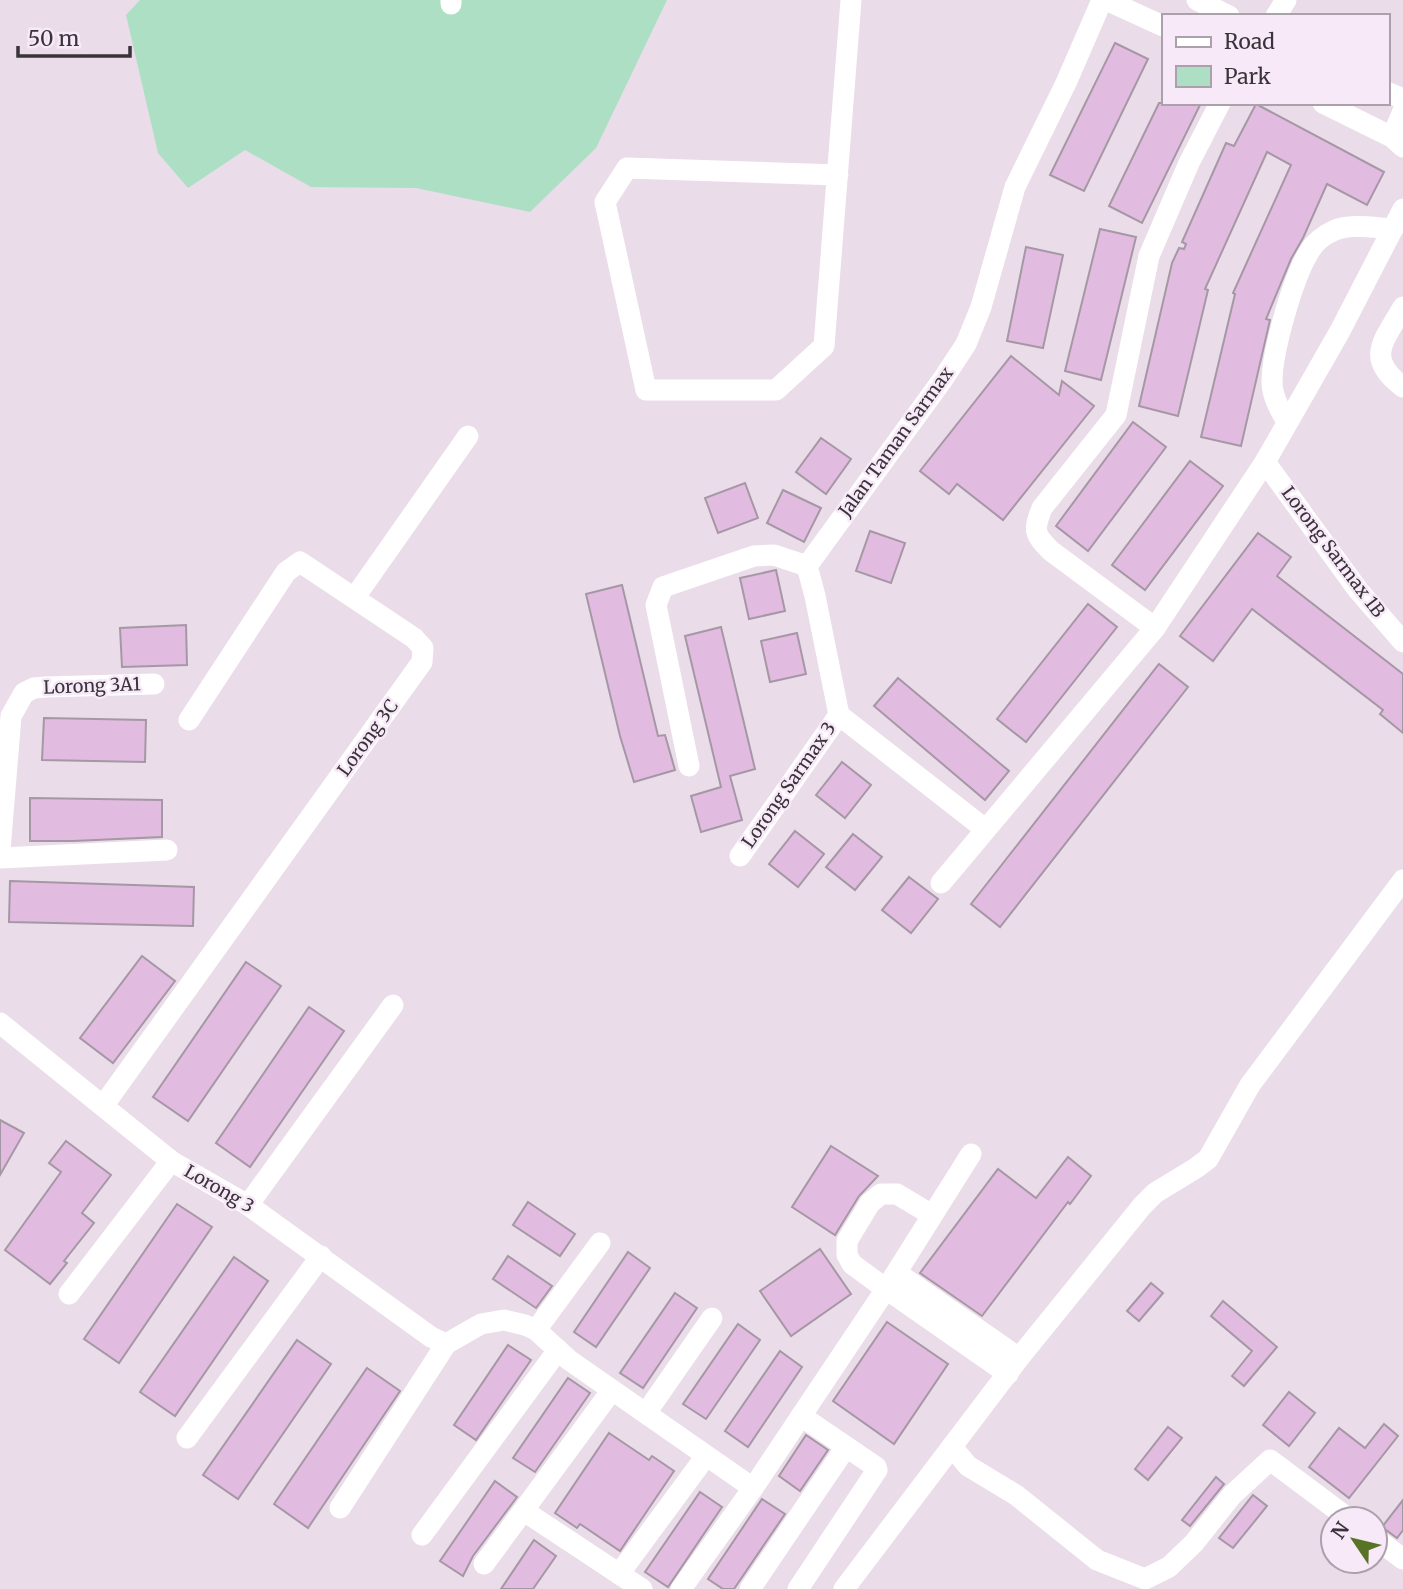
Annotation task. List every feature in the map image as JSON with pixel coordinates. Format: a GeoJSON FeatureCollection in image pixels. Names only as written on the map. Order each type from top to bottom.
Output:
{"type":"FeatureCollection","features":[{"type":"Feature","properties":{"kind":"street"},"geometry":{"type":"LineString","coordinates":[[838,175],[627,168],[605,202],[646,390],[776,390],[824,345],[838,175],[851,0]]}},
{"type":"Feature","properties":{"kind":"street"},"geometry":{"type":"LineString","coordinates":[[1104,0],[1162,26]]}},
{"type":"Feature","properties":{"kind":"street","name":"Jalan Taman Sarmax"},"geometry":{"type":"LineString","coordinates":[[807,566],[943,379],[965,344],[981,307],[1015,187],[1104,0]]}},
{"type":"Feature","properties":{"kind":"street"},"geometry":{"type":"LineString","coordinates":[[1197,0],[1225,14]]}},
{"type":"Feature","properties":{"kind":"street"},"geometry":{"type":"LineString","coordinates":[[1155,628],[1051,551],[1037,538],[1036,525],[1042,508],[1116,415],[1149,256],[1189,163],[1219,105]]}},
{"type":"Feature","properties":{"kind":"street"},"geometry":{"type":"LineString","coordinates":[[1327,105],[1397,142],[1403,111]]}},
{"type":"Feature","properties":{"kind":"street"},"geometry":{"type":"LineString","coordinates":[[942,883],[1155,628],[1265,462],[1340,331],[1403,209]]}},
{"type":"Feature","properties":{"kind":"street"},"geometry":{"type":"LineString","coordinates":[[1287,422],[1272,384],[1274,364],[1286,306],[1309,252],[1335,229],[1393,229]]}},
{"type":"Feature","properties":{"kind":"street"},"geometry":{"type":"LineString","coordinates":[[1403,307],[1381,346],[1381,362],[1387,375],[1403,387]]}},
{"type":"Feature","properties":{"kind":"street"},"geometry":{"type":"LineString","coordinates":[[355,597],[468,436]]}},
{"type":"Feature","properties":{"kind":"street","name":"Lorong Sarmax 1B"},"geometry":{"type":"LineString","coordinates":[[1265,462],[1359,590],[1403,642]]}},
{"type":"Feature","properties":{"kind":"street"},"geometry":{"type":"LineString","coordinates":[[690,766],[656,605],[663,587],[754,556],[774,555],[807,566],[839,715],[985,829]]}},
{"type":"Feature","properties":{"kind":"street","name":"Lorong 3C"},"geometry":{"type":"LineString","coordinates":[[103,1106],[422,662],[423,648],[414,638],[304,563],[297,564],[286,572],[271,593],[189,720]]}},
{"type":"Feature","properties":{"kind":"street","name":"Lorong 3A1"},"geometry":{"type":"LineString","coordinates":[[0,850],[11,716],[24,693],[34,688],[46,687],[154,684]]}},
{"type":"Feature","properties":{"kind":"street","name":"Lorong Sarmax 3"},"geometry":{"type":"LineString","coordinates":[[740,856],[839,715]]}},
{"type":"Feature","properties":{"kind":"street"},"geometry":{"type":"LineString","coordinates":[[0,858],[167,850]]}},
{"type":"Feature","properties":{"kind":"street"},"geometry":{"type":"LineString","coordinates":[[844,1589],[1014,1366],[1142,1206],[1155,1193],[1208,1158],[1250,1085],[1403,880]]}},
{"type":"Feature","properties":{"kind":"street"},"geometry":{"type":"LineString","coordinates":[[248,1205],[393,1005]]}},
{"type":"Feature","properties":{"kind":"street","name":"Lorong 3"},"geometry":{"type":"LineString","coordinates":[[0,1023],[171,1161],[248,1205],[430,1337],[446,1344]]}},
{"type":"Feature","properties":{"kind":"street"},"geometry":{"type":"LineString","coordinates":[[681,1589],[753,1488],[891,1281],[971,1154]]}},
{"type":"Feature","properties":{"kind":"street"},"geometry":{"type":"LineString","coordinates":[[69,1294],[171,1161]]}},
{"type":"Feature","properties":{"kind":"street"},"geometry":{"type":"LineString","coordinates":[[932,1215],[897,1194],[881,1194],[870,1203],[847,1241],[846,1255],[852,1264],[891,1281],[1014,1366]]}},
{"type":"Feature","properties":{"kind":"street"},"geometry":{"type":"LineString","coordinates":[[536,1330],[600,1243]]}},
{"type":"Feature","properties":{"kind":"street"},"geometry":{"type":"LineString","coordinates":[[187,1438],[321,1256]]}},
{"type":"Feature","properties":{"kind":"street"},"geometry":{"type":"LineString","coordinates":[[646,1413],[712,1318]]}},
{"type":"Feature","properties":{"kind":"street"},"geometry":{"type":"LineString","coordinates":[[340,1508],[446,1344],[481,1324],[504,1320],[536,1330],[612,1390],[753,1488]]}},
{"type":"Feature","properties":{"kind":"street"},"geometry":{"type":"LineString","coordinates":[[422,1535],[558,1350]]}},
{"type":"Feature","properties":{"kind":"street"},"geometry":{"type":"LineString","coordinates":[[484,1564],[612,1390]]}},
{"type":"Feature","properties":{"kind":"street"},"geometry":{"type":"LineString","coordinates":[[798,1589],[876,1474],[876,1467],[801,1416]]}},
{"type":"Feature","properties":{"kind":"street"},"geometry":{"type":"LineString","coordinates":[[750,1589],[846,1447]]}},
{"type":"Feature","properties":{"kind":"street"},"geometry":{"type":"LineString","coordinates":[[952,1447],[968,1466],[1016,1495],[1097,1560],[1145,1579],[1169,1567],[1194,1544],[1232,1495],[1270,1460],[1330,1505]]}},
{"type":"Feature","properties":{"kind":"street"},"geometry":{"type":"LineString","coordinates":[[619,1574],[706,1456]]}},
{"type":"Feature","properties":{"kind":"street"},"geometry":{"type":"LineString","coordinates":[[524,1511],[642,1589]]}},
{"type":"Feature","properties":{"kind":"green space"},"geometry":{"type":"Polygon","coordinates":[[[140,0],[667,0],[596,148],[530,212],[416,188],[311,187],[245,150],[188,188],[158,153],[126,15],[140,0]]]}},
{"type":"Feature","properties":{"kind":"building"},"geometry":{"type":"Polygon","coordinates":[[[1115,43],[1148,59],[1084,191],[1050,175],[1115,43]]]}},
{"type":"Feature","properties":{"kind":"building"},"geometry":{"type":"Polygon","coordinates":[[[1159,103],[1200,105],[1142,223],[1109,206],[1159,103]]]}},
{"type":"Feature","properties":{"kind":"building"},"geometry":{"type":"Polygon","coordinates":[[[1258,105],[1384,172],[1367,205],[1327,184],[1266,319],[1270,320],[1241,446],[1201,437],[1235,294],[1233,293],[1291,165],[1267,152],[1205,289],[1208,290],[1178,416],[1139,406],[1172,263],[1179,248],[1184,249],[1186,244],[1182,242],[1226,143],[1234,146],[1258,105]]]}},
{"type":"Feature","properties":{"kind":"building"},"geometry":{"type":"Polygon","coordinates":[[[1100,229],[1136,237],[1101,380],[1065,371],[1100,229]]]}},
{"type":"Feature","properties":{"kind":"building"},"geometry":{"type":"Polygon","coordinates":[[[1026,247],[1063,255],[1043,348],[1007,341],[1026,247]]]}},
{"type":"Feature","properties":{"kind":"building"},"geometry":{"type":"Polygon","coordinates":[[[1011,356],[1059,395],[1062,381],[1094,406],[1003,520],[957,484],[949,494],[920,471],[1011,356]]]}},
{"type":"Feature","properties":{"kind":"building"},"geometry":{"type":"Polygon","coordinates":[[[1133,422],[1166,447],[1088,551],[1056,526],[1133,422]]]}},
{"type":"Feature","properties":{"kind":"building"},"geometry":{"type":"Polygon","coordinates":[[[821,438],[851,459],[826,494],[796,472],[821,438]]]}},
{"type":"Feature","properties":{"kind":"building"},"geometry":{"type":"Polygon","coordinates":[[[1190,461],[1223,486],[1145,590],[1112,565],[1190,461]]]}},
{"type":"Feature","properties":{"kind":"building"},"geometry":{"type":"Polygon","coordinates":[[[745,483],[758,518],[718,533],[705,498],[745,483]]]}},
{"type":"Feature","properties":{"kind":"building"},"geometry":{"type":"Polygon","coordinates":[[[783,490],[821,508],[804,542],[767,523],[783,490]]]}},
{"type":"Feature","properties":{"kind":"building"},"geometry":{"type":"Polygon","coordinates":[[[870,531],[905,543],[891,583],[856,571],[870,531]]]}},
{"type":"Feature","properties":{"kind":"building"},"geometry":{"type":"Polygon","coordinates":[[[1258,533],[1291,557],[1277,576],[1403,674],[1403,733],[1380,714],[1383,710],[1252,609],[1213,661],[1180,636],[1258,533]]]}},
{"type":"Feature","properties":{"kind":"building"},"geometry":{"type":"Polygon","coordinates":[[[776,570],[785,611],[749,619],[740,578],[776,570]]]}},
{"type":"Feature","properties":{"kind":"building"},"geometry":{"type":"Polygon","coordinates":[[[622,585],[658,736],[665,735],[675,770],[634,782],[620,736],[586,594],[622,585]]]}},
{"type":"Feature","properties":{"kind":"building"},"geometry":{"type":"Polygon","coordinates":[[[1088,604],[1117,627],[1026,742],[997,719],[1088,604]]]}},
{"type":"Feature","properties":{"kind":"building"},"geometry":{"type":"Polygon","coordinates":[[[186,625],[187,665],[122,667],[120,628],[186,625]]]}},
{"type":"Feature","properties":{"kind":"building"},"geometry":{"type":"Polygon","coordinates":[[[721,627],[755,769],[730,776],[742,820],[701,832],[691,796],[721,787],[685,636],[721,627]]]}},
{"type":"Feature","properties":{"kind":"building"},"geometry":{"type":"Polygon","coordinates":[[[797,633],[806,674],[770,682],[761,641],[797,633]]]}},
{"type":"Feature","properties":{"kind":"building"},"geometry":{"type":"Polygon","coordinates":[[[1159,664],[1188,687],[1000,927],[971,904],[1159,664]]]}},
{"type":"Feature","properties":{"kind":"building"},"geometry":{"type":"Polygon","coordinates":[[[898,678],[1009,771],[985,800],[874,706],[898,678]]]}},
{"type":"Feature","properties":{"kind":"building"},"geometry":{"type":"Polygon","coordinates":[[[44,718],[146,720],[145,762],[42,760],[44,718]]]}},
{"type":"Feature","properties":{"kind":"building"},"geometry":{"type":"Polygon","coordinates":[[[842,762],[871,785],[845,818],[816,795],[842,762]]]}},
{"type":"Feature","properties":{"kind":"building"},"geometry":{"type":"Polygon","coordinates":[[[30,798],[162,800],[162,837],[30,841],[30,798]]]}},
{"type":"Feature","properties":{"kind":"building"},"geometry":{"type":"Polygon","coordinates":[[[795,831],[824,854],[798,887],[769,864],[795,831]]]}},
{"type":"Feature","properties":{"kind":"building"},"geometry":{"type":"Polygon","coordinates":[[[853,834],[882,857],[855,890],[826,867],[853,834]]]}},
{"type":"Feature","properties":{"kind":"building"},"geometry":{"type":"Polygon","coordinates":[[[909,877],[938,899],[911,933],[882,910],[909,877]]]}},
{"type":"Feature","properties":{"kind":"building"},"geometry":{"type":"Polygon","coordinates":[[[10,881],[194,887],[193,926],[9,922],[10,881]]]}},
{"type":"Feature","properties":{"kind":"building"},"geometry":{"type":"Polygon","coordinates":[[[142,956],[175,981],[113,1063],[80,1038],[142,956]]]}},
{"type":"Feature","properties":{"kind":"building"},"geometry":{"type":"Polygon","coordinates":[[[246,962],[281,986],[188,1121],[153,1097],[246,962]]]}},
{"type":"Feature","properties":{"kind":"building"},"geometry":{"type":"Polygon","coordinates":[[[309,1007],[344,1031],[250,1167],[216,1143],[309,1007]]]}},
{"type":"Feature","properties":{"kind":"building"},"geometry":{"type":"Polygon","coordinates":[[[0,1120],[24,1133],[0,1175],[0,1120]]]}},
{"type":"Feature","properties":{"kind":"building"},"geometry":{"type":"Polygon","coordinates":[[[66,1141],[111,1175],[82,1213],[94,1223],[64,1261],[67,1263],[50,1284],[5,1250],[61,1172],[49,1163],[66,1141]]]}},
{"type":"Feature","properties":{"kind":"building"},"geometry":{"type":"Polygon","coordinates":[[[831,1146],[878,1176],[859,1196],[835,1235],[792,1207],[831,1146]]]}},
{"type":"Feature","properties":{"kind":"building"},"geometry":{"type":"Polygon","coordinates":[[[1068,1157],[1091,1176],[1070,1204],[1068,1202],[982,1316],[920,1273],[998,1169],[1036,1198],[1068,1157]]]}},
{"type":"Feature","properties":{"kind":"building"},"geometry":{"type":"Polygon","coordinates":[[[528,1202],[575,1234],[560,1256],[513,1225],[528,1202]]]}},
{"type":"Feature","properties":{"kind":"building"},"geometry":{"type":"Polygon","coordinates":[[[177,1204],[212,1227],[119,1363],[84,1339],[177,1204]]]}},
{"type":"Feature","properties":{"kind":"building"},"geometry":{"type":"Polygon","coordinates":[[[820,1249],[851,1294],[791,1336],[760,1291],[820,1249]]]}},
{"type":"Feature","properties":{"kind":"building"},"geometry":{"type":"Polygon","coordinates":[[[628,1252],[650,1268],[596,1347],[574,1332],[628,1252]]]}},
{"type":"Feature","properties":{"kind":"building"},"geometry":{"type":"Polygon","coordinates":[[[508,1256],[552,1286],[536,1308],[493,1279],[508,1256]]]}},
{"type":"Feature","properties":{"kind":"building"},"geometry":{"type":"Polygon","coordinates":[[[234,1257],[268,1281],[175,1416],[140,1392],[234,1257]]]}},
{"type":"Feature","properties":{"kind":"building"},"geometry":{"type":"Polygon","coordinates":[[[1151,1283],[1163,1293],[1139,1321],[1127,1311],[1151,1283]]]}},
{"type":"Feature","properties":{"kind":"building"},"geometry":{"type":"Polygon","coordinates":[[[675,1293],[697,1308],[643,1388],[620,1373],[675,1293]]]}},
{"type":"Feature","properties":{"kind":"building"},"geometry":{"type":"Polygon","coordinates":[[[1223,1301],[1277,1347],[1244,1386],[1232,1376],[1252,1351],[1211,1316],[1223,1301]]]}},
{"type":"Feature","properties":{"kind":"building"},"geometry":{"type":"Polygon","coordinates":[[[887,1322],[948,1364],[894,1444],[833,1401],[887,1322]]]}},
{"type":"Feature","properties":{"kind":"building"},"geometry":{"type":"Polygon","coordinates":[[[738,1324],[760,1340],[706,1419],[683,1404],[738,1324]]]}},
{"type":"Feature","properties":{"kind":"building"},"geometry":{"type":"Polygon","coordinates":[[[297,1340],[331,1364],[238,1499],[203,1475],[297,1340]]]}},
{"type":"Feature","properties":{"kind":"building"},"geometry":{"type":"Polygon","coordinates":[[[508,1345],[531,1360],[476,1440],[454,1425],[508,1345]]]}},
{"type":"Feature","properties":{"kind":"building"},"geometry":{"type":"Polygon","coordinates":[[[780,1351],[802,1367],[748,1447],[725,1431],[780,1351]]]}},
{"type":"Feature","properties":{"kind":"building"},"geometry":{"type":"Polygon","coordinates":[[[367,1368],[400,1391],[308,1528],[274,1504],[367,1368]]]}},
{"type":"Feature","properties":{"kind":"building"},"geometry":{"type":"Polygon","coordinates":[[[568,1378],[590,1393],[535,1472],[513,1458],[568,1378]]]}},
{"type":"Feature","properties":{"kind":"building"},"geometry":{"type":"Polygon","coordinates":[[[1289,1392],[1315,1413],[1289,1446],[1263,1425],[1289,1392]]]}},
{"type":"Feature","properties":{"kind":"building"},"geometry":{"type":"Polygon","coordinates":[[[1384,1424],[1398,1436],[1349,1498],[1309,1467],[1339,1428],[1365,1448],[1384,1424]]]}},
{"type":"Feature","properties":{"kind":"building"},"geometry":{"type":"Polygon","coordinates":[[[1168,1427],[1182,1438],[1148,1480],[1135,1469],[1168,1427]]]}},
{"type":"Feature","properties":{"kind":"building"},"geometry":{"type":"Polygon","coordinates":[[[609,1433],[649,1460],[652,1456],[674,1471],[620,1551],[580,1524],[577,1528],[555,1513],[609,1433]]]}},
{"type":"Feature","properties":{"kind":"building"},"geometry":{"type":"Polygon","coordinates":[[[806,1435],[828,1450],[800,1491],[779,1476],[806,1435]]]}},
{"type":"Feature","properties":{"kind":"building"},"geometry":{"type":"Polygon","coordinates":[[[1216,1477],[1224,1484],[1190,1526],[1182,1520],[1216,1477]]]}},
{"type":"Feature","properties":{"kind":"building"},"geometry":{"type":"Polygon","coordinates":[[[495,1481],[517,1497],[473,1556],[463,1576],[440,1561],[495,1481]]]}},
{"type":"Feature","properties":{"kind":"building"},"geometry":{"type":"Polygon","coordinates":[[[700,1492],[722,1507],[668,1587],[645,1572],[700,1492]]]}},
{"type":"Feature","properties":{"kind":"building"},"geometry":{"type":"Polygon","coordinates":[[[1253,1495],[1267,1506],[1233,1548],[1219,1538],[1253,1495]]]}},
{"type":"Feature","properties":{"kind":"building"},"geometry":{"type":"Polygon","coordinates":[[[762,1499],[785,1514],[734,1589],[723,1589],[708,1579],[762,1499]]]}},
{"type":"Feature","properties":{"kind":"building"},"geometry":{"type":"Polygon","coordinates":[[[1403,1500],[1403,1530],[1397,1538],[1389,1532],[1389,1518],[1403,1500]]]}},
{"type":"Feature","properties":{"kind":"building"},"geometry":{"type":"Polygon","coordinates":[[[534,1540],[556,1556],[533,1589],[501,1589],[534,1540]]]}}]}
